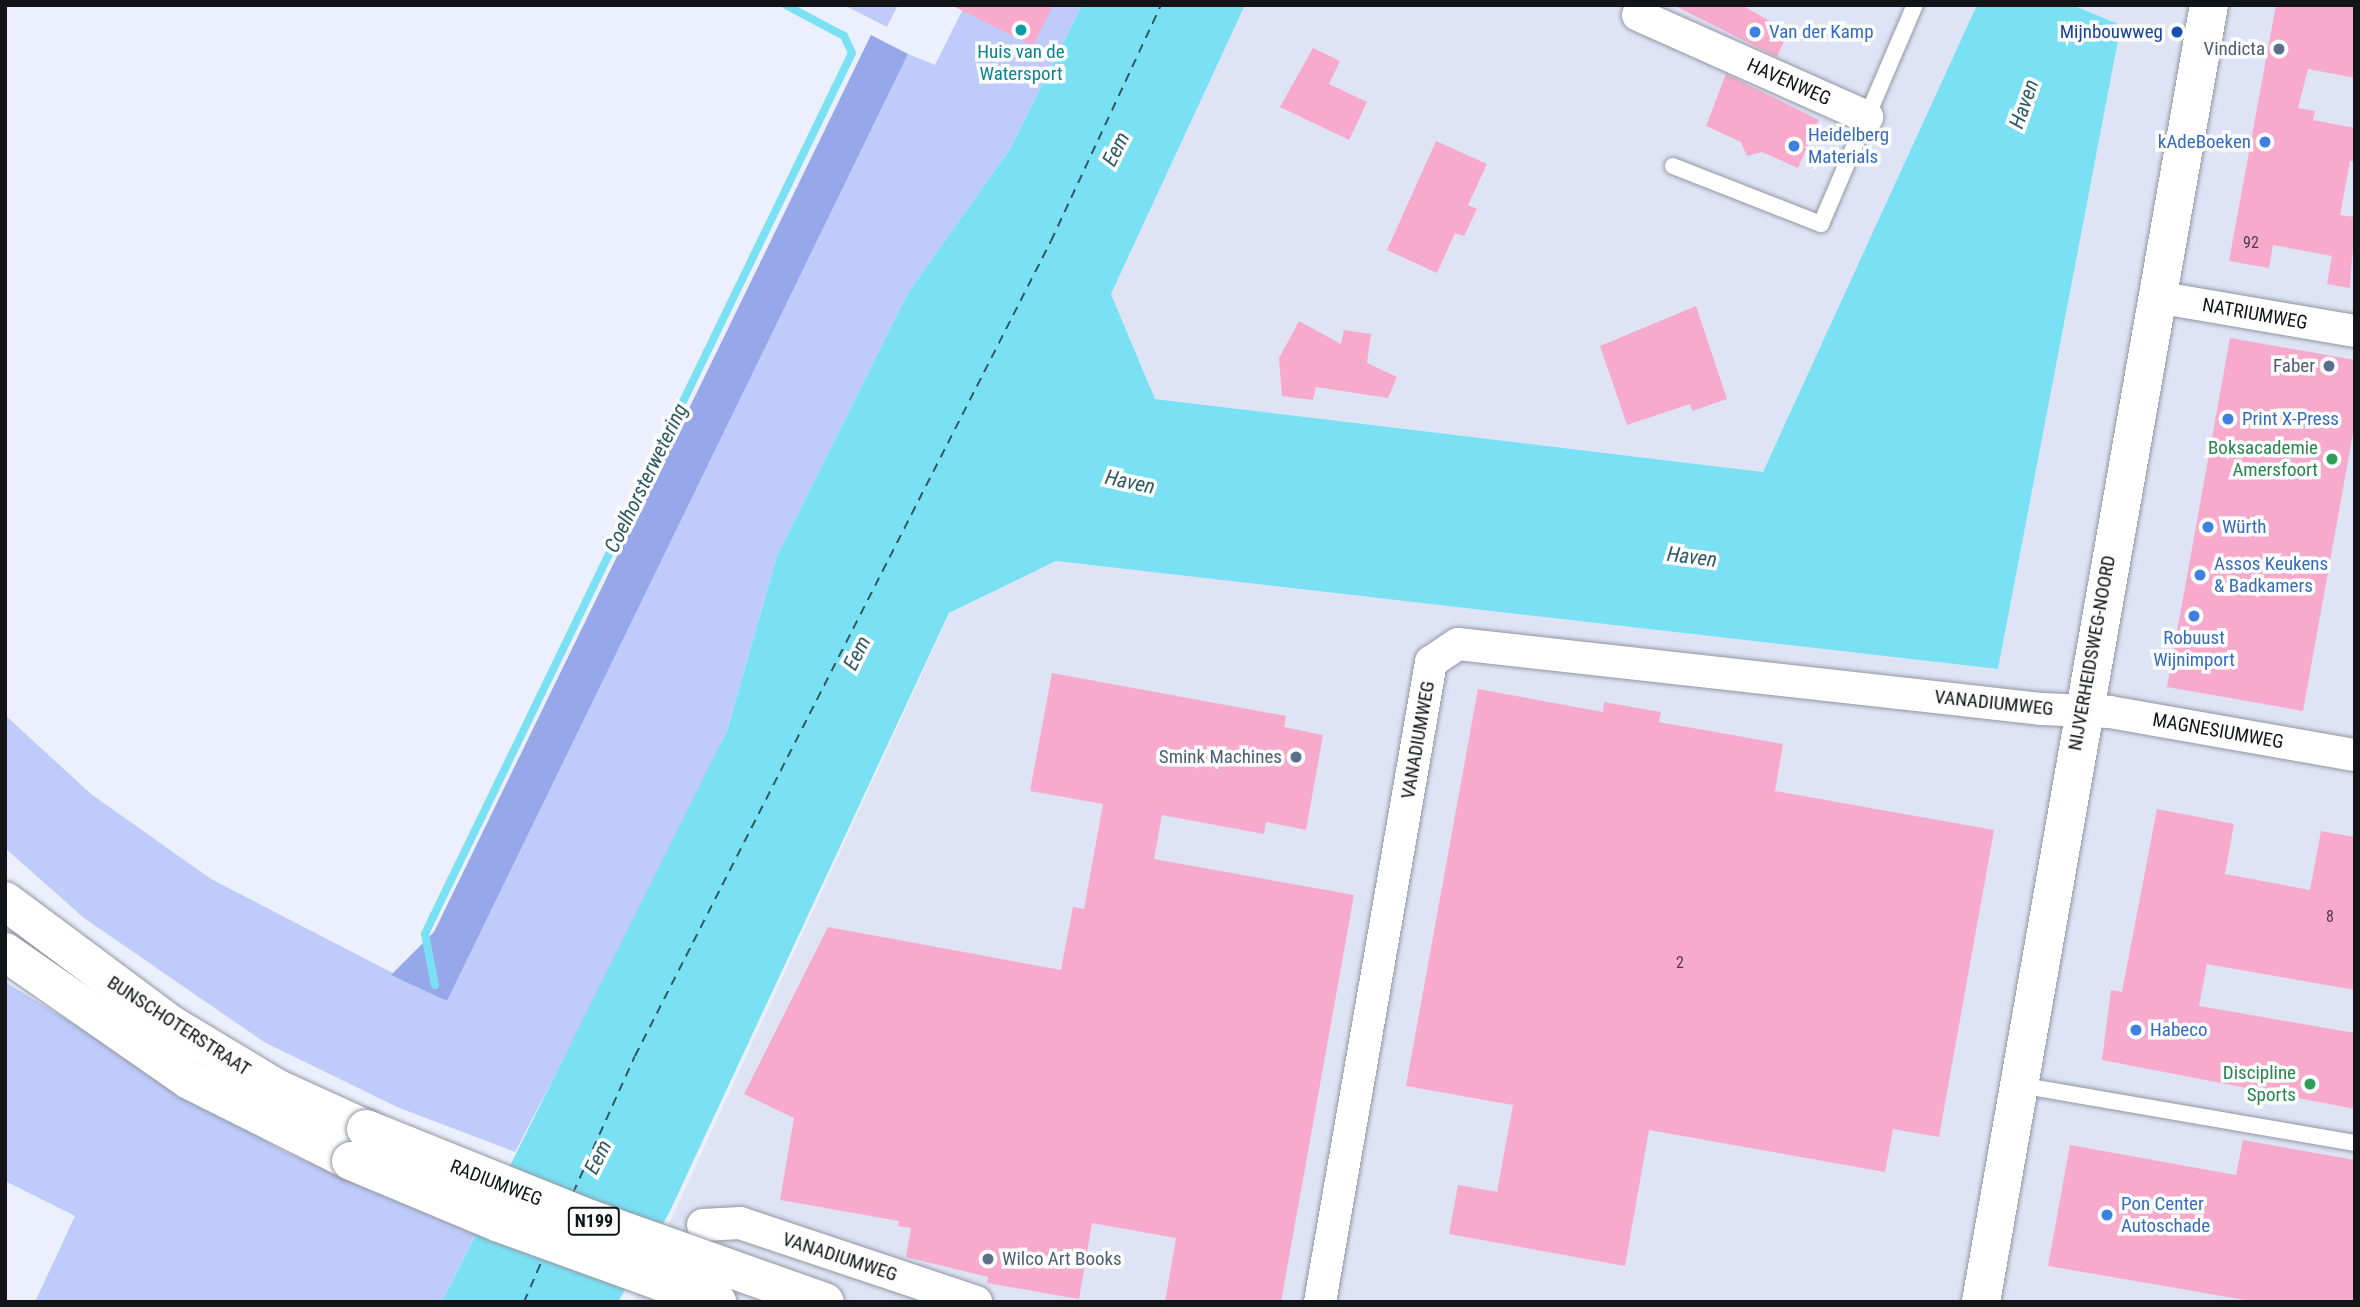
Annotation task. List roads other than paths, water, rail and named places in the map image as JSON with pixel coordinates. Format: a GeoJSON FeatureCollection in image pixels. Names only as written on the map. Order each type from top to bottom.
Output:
{"type":"FeatureCollection","features":[{"type":"Feature","properties":{"kind":"main road","name":"NIJVERHEIDSWEG-NOORD"},"geometry":{"type":"LineString","coordinates":[[1981,1302],[2081,711],[2209,5]]}},
{"type":"Feature","properties":{"kind":"main road","name":"BUNSCHOTERSTRAAT"},"geometry":{"type":"LineString","coordinates":[[5,901],[170,1024],[276,1088],[359,1145]]}},
{"type":"Feature","properties":{"kind":"main road","name":"BUNSCHOTERSTRAAT"},"geometry":{"type":"LineString","coordinates":[[5,952],[189,1080],[359,1145]]}},
{"type":"Feature","properties":{"kind":"main road","name":"RADIUMWEG"},"geometry":{"type":"LineString","coordinates":[[359,1145],[499,1223],[717,1302]]}},
{"type":"Feature","properties":{"kind":"main road","name":"RADIUMWEG"},"geometry":{"type":"LineString","coordinates":[[359,1145],[525,1195],[825,1302]]}},
{"type":"Feature","properties":{"kind":"street","name":"HAVENWEG"},"geometry":{"type":"LineString","coordinates":[[1638,15],[1867,117]]}},
{"type":"Feature","properties":{"kind":"street","name":"NATRIUMWEG"},"geometry":{"type":"LineString","coordinates":[[2156,297],[2355,331]]}},
{"type":"Feature","properties":{"kind":"street","name":"VANADIUMWEG"},"geometry":{"type":"LineString","coordinates":[[1320,1302],[1431,662],[1458,644],[2081,711]]}},
{"type":"Feature","properties":{"kind":"street","name":"MAGNESIUMWEG"},"geometry":{"type":"LineString","coordinates":[[2081,711],[2355,755]]}},
{"type":"Feature","properties":{"kind":"street","name":"VANADIUMWEG"},"geometry":{"type":"LineString","coordinates":[[703,1225],[740,1223],[976,1302]]}},
{"type":"Feature","properties":{"kind":"lane"},"geometry":{"type":"LineString","coordinates":[[1673,166],[1821,224],[1915,5]]}},
{"type":"Feature","properties":{"kind":"lane"},"geometry":{"type":"LineString","coordinates":[[2017,1084],[2355,1143]]}},
{"type":"Feature","properties":{"kind":"water"},"geometry":{"type":"Polygon","coordinates":[[[1082,5],[1245,5],[1111,294],[1155,399],[1763,472],[1977,5],[2072,5],[2121,25],[1998,669],[1056,561],[949,613],[669,1213],[618,1302],[442,1302],[727,731],[777,556],[908,293],[1010,149],[1082,5]]]}},
{"type":"Feature","properties":{"kind":"waterway","name":"Coelhorsterwetering"},"geometry":{"type":"LineString","coordinates":[[435,985],[425,934],[852,53],[844,36],[786,5]]}},
{"type":"Feature","properties":{"kind":"place","name":"Huis van de Watersport"},"geometry":{"type":"Point","coordinates":[1021,30]}},
{"type":"Feature","properties":{"kind":"place","name":"Van der Kamp"},"geometry":{"type":"Point","coordinates":[1755,32]}},
{"type":"Feature","properties":{"kind":"place","name":"Mijnbouwweg"},"geometry":{"type":"Point","coordinates":[2177,32]}},
{"type":"Feature","properties":{"kind":"place","name":"Vindicta"},"geometry":{"type":"Point","coordinates":[2279,49]}},
{"type":"Feature","properties":{"kind":"place","name":"kAdeBoeken"},"geometry":{"type":"Point","coordinates":[2265,142]}},
{"type":"Feature","properties":{"kind":"place","name":"Heidelberg Materials"},"geometry":{"type":"Point","coordinates":[1794,146]}},
{"type":"Feature","properties":{"kind":"place","name":"Faber"},"geometry":{"type":"Point","coordinates":[2329,366]}},
{"type":"Feature","properties":{"kind":"place","name":"Print X-Press"},"geometry":{"type":"Point","coordinates":[2228,419]}},
{"type":"Feature","properties":{"kind":"place","name":"Boksacademie Amersfoort"},"geometry":{"type":"Point","coordinates":[2332,459]}},
{"type":"Feature","properties":{"kind":"place","name":"Würth"},"geometry":{"type":"Point","coordinates":[2208,527]}},
{"type":"Feature","properties":{"kind":"place","name":"Assos Keukens & Badkamers"},"geometry":{"type":"Point","coordinates":[2200,575]}},
{"type":"Feature","properties":{"kind":"place","name":"Robuust Wijnimport"},"geometry":{"type":"Point","coordinates":[2194,616]}},
{"type":"Feature","properties":{"kind":"place","name":"Smink Machines"},"geometry":{"type":"Point","coordinates":[1296,757]}},
{"type":"Feature","properties":{"kind":"place","name":"Habeco"},"geometry":{"type":"Point","coordinates":[2136,1030]}},
{"type":"Feature","properties":{"kind":"place","name":"Discipline Sports"},"geometry":{"type":"Point","coordinates":[2310,1084]}},
{"type":"Feature","properties":{"kind":"place","name":"Pon Center Autoschade"},"geometry":{"type":"Point","coordinates":[2107,1215]}},
{"type":"Feature","properties":{"kind":"place","name":"Wilco Art Books"},"geometry":{"type":"Point","coordinates":[988,1259]}},
{"type":"Feature","properties":{"kind":"water label","name":"Haven"},"geometry":{"type":"Point","coordinates":[2024,104]}},
{"type":"Feature","properties":{"kind":"water label","name":"Eem"},"geometry":{"type":"Point","coordinates":[1116,149]}},
{"type":"Feature","properties":{"kind":"water label","name":"Haven"},"geometry":{"type":"Point","coordinates":[1130,482]}},
{"type":"Feature","properties":{"kind":"water label","name":"Haven"},"geometry":{"type":"Point","coordinates":[1692,557]}},
{"type":"Feature","properties":{"kind":"water label","name":"Eem"},"geometry":{"type":"Point","coordinates":[857,653]}},
{"type":"Feature","properties":{"kind":"water label","name":"Eem"},"geometry":{"type":"Point","coordinates":[598,1157]}}]}
